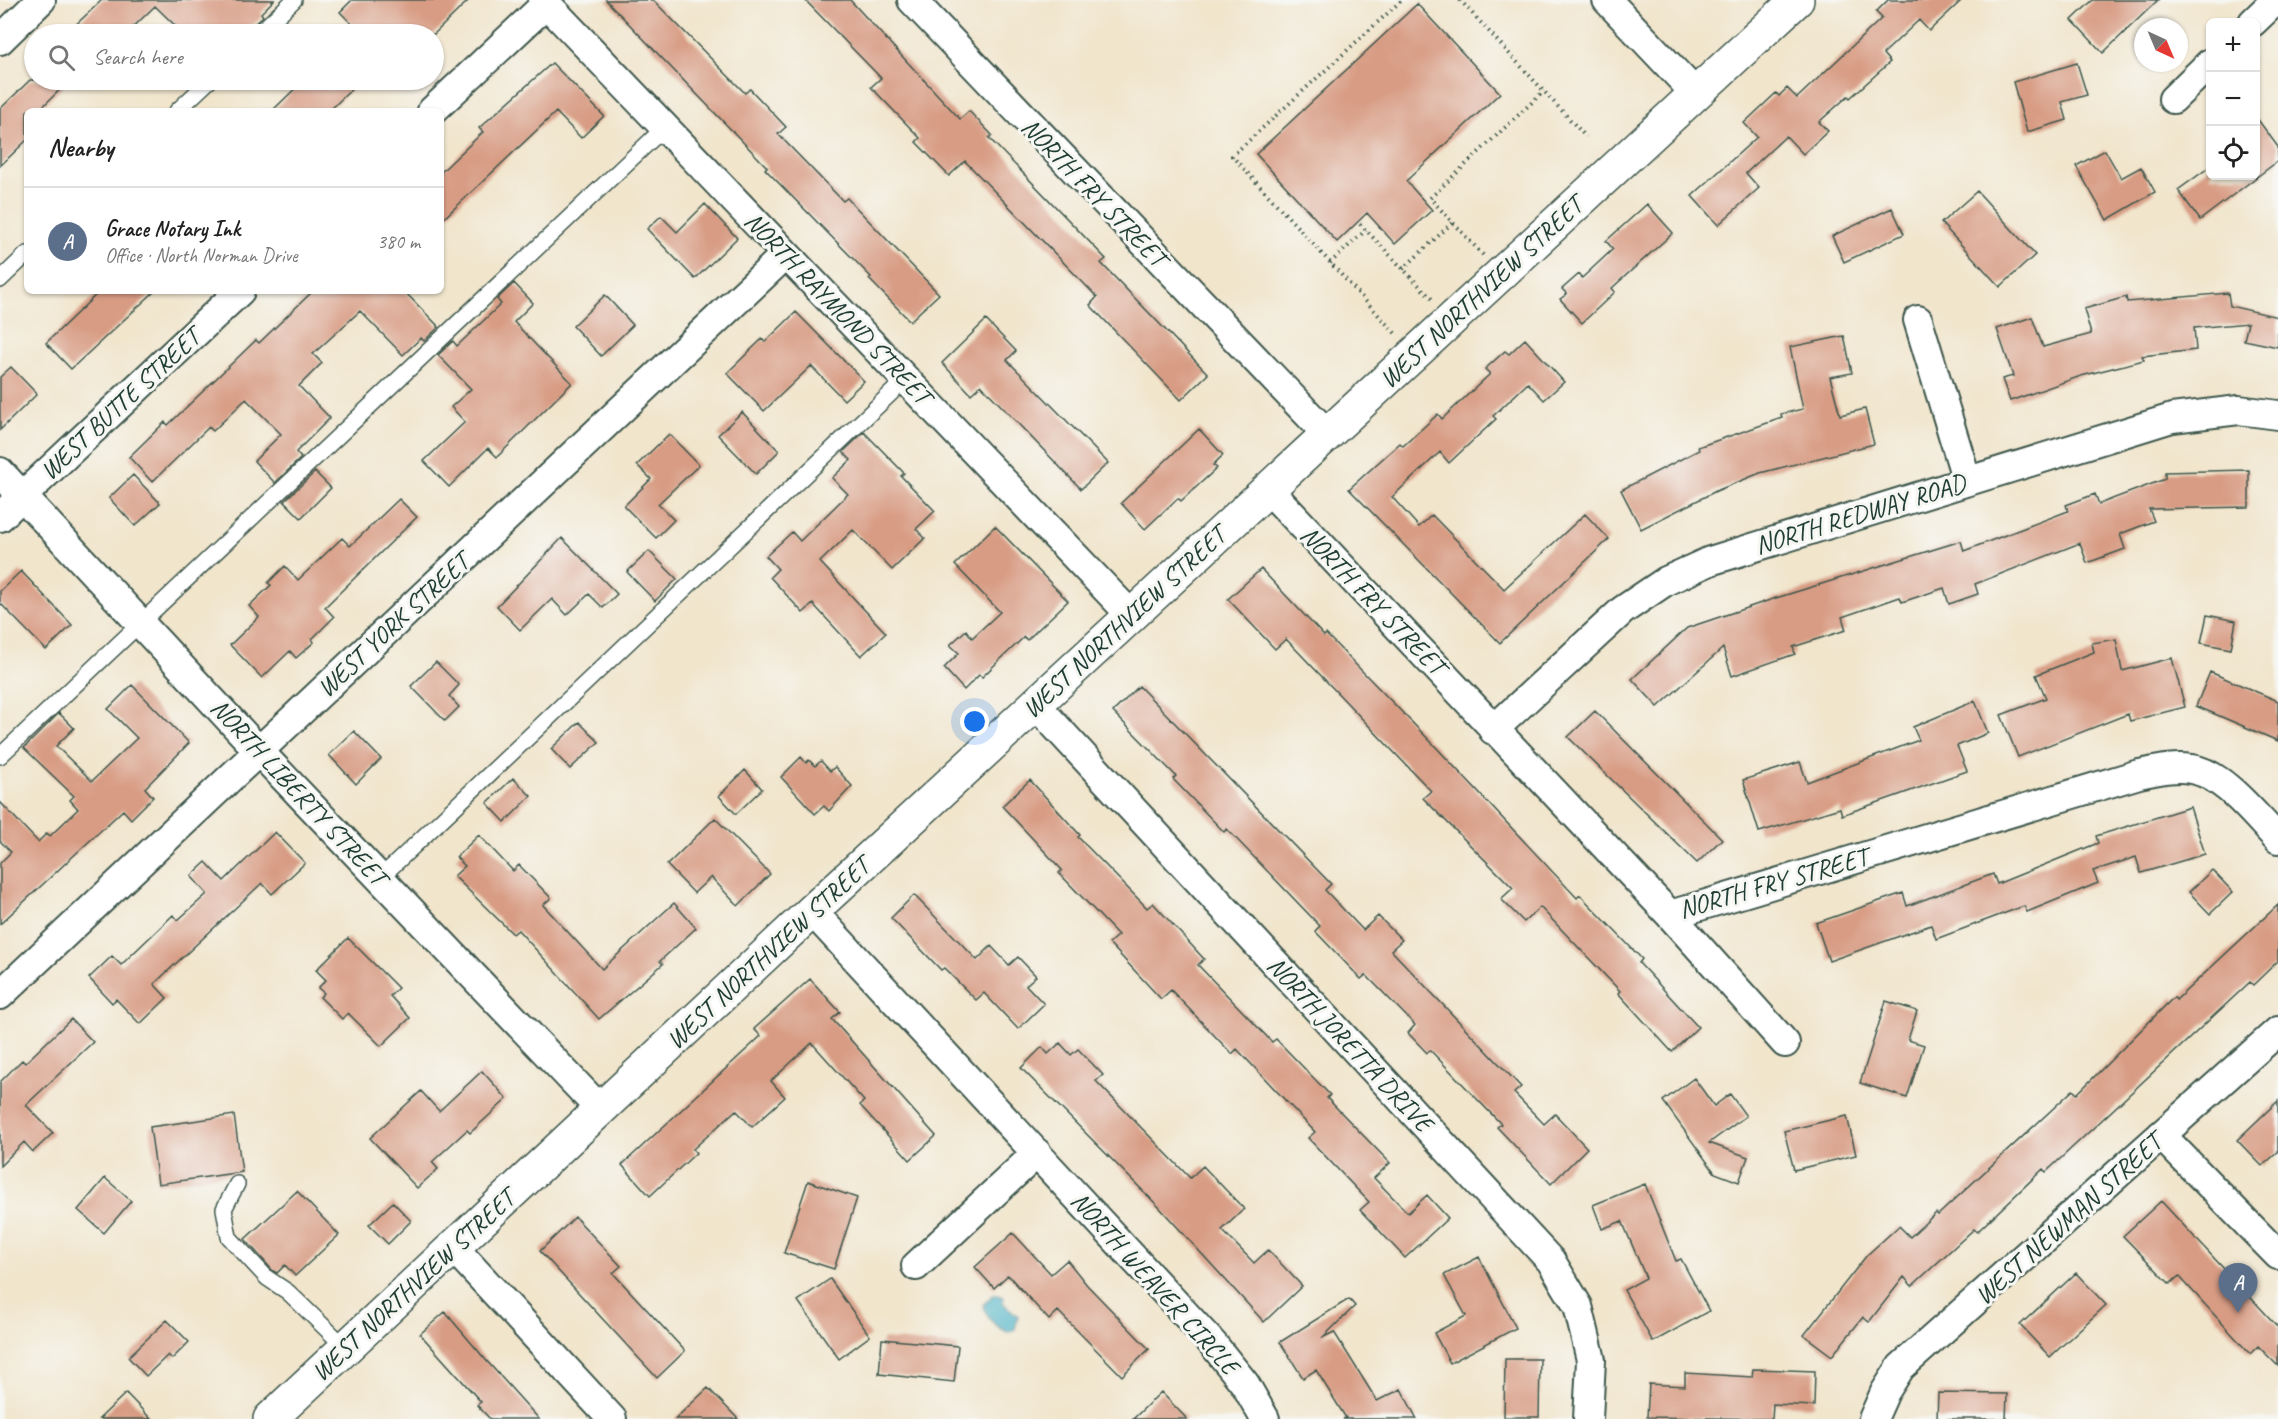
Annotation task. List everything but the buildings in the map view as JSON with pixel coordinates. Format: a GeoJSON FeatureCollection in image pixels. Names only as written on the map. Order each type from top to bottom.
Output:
{"type":"FeatureCollection","features":[{"type":"Feature","properties":{"kind":"street"},"geometry":{"type":"LineString","coordinates":[[0,40],[41,0]]}},
{"type":"Feature","properties":{"kind":"street","name":"NORTH FRY STREET"},"geometry":{"type":"LineString","coordinates":[[912,0],[1328,435]]}},
{"type":"Feature","properties":{"kind":"street"},"geometry":{"type":"LineString","coordinates":[[1607,0],[1696,94]]}},
{"type":"Feature","properties":{"kind":"street","name":"WEST NORTHVIEW STREET"},"geometry":{"type":"LineString","coordinates":[[270,1419],[812,911],[1797,0]]}},
{"type":"Feature","properties":{"kind":"street"},"geometry":{"type":"LineString","coordinates":[[2257,18],[2276,0]]}},
{"type":"Feature","properties":{"kind":"street"},"geometry":{"type":"LineString","coordinates":[[435,108],[545,2]]}},
{"type":"Feature","properties":{"kind":"street","name":"NORTH RAYMOND STREET"},"geometry":{"type":"LineString","coordinates":[[545,2],[1132,616]]}},
{"type":"Feature","properties":{"kind":"street"},"geometry":{"type":"LineString","coordinates":[[2174,99],[2206,68]]}},
{"type":"Feature","properties":{"kind":"street","name":"WEST YORK STREET"},"geometry":{"type":"LineString","coordinates":[[0,995],[786,254]]}},
{"type":"Feature","properties":{"kind":"street","name":"WEST BUTTE STREET"},"geometry":{"type":"LineString","coordinates":[[0,517],[237,294]]}},
{"type":"Feature","properties":{"kind":"street"},"geometry":{"type":"LineString","coordinates":[[1918,320],[1967,481]]}},
{"type":"Feature","properties":{"kind":"street","name":"NORTH REDWAY ROAD"},"geometry":{"type":"LineString","coordinates":[[1493,730],[1623,610],[1666,581],[1710,561],[2172,418],[2239,410],[2278,415]]}},
{"type":"Feature","properties":{"kind":"street","name":"NORTH LIBERTY STREET"},"geometry":{"type":"LineString","coordinates":[[0,472],[259,751],[600,1109]]}},
{"type":"Feature","properties":{"kind":"street","name":"NORTH FRY STREET"},"geometry":{"type":"LineString","coordinates":[[1268,489],[1670,915],[2139,774],[2168,769],[2192,769],[2213,778],[2233,793],[2278,839]]}},
{"type":"Feature","properties":{"kind":"street","name":"NORTH JORETTA DRIVE"},"geometry":{"type":"LineString","coordinates":[[1036,705],[1551,1261],[1578,1306],[1591,1360],[1588,1419]]}},
{"type":"Feature","properties":{"kind":"street","name":"NORTH WEAVER CIRCLE"},"geometry":{"type":"LineString","coordinates":[[812,911],[1213,1344],[1245,1384],[1265,1419]]}},
{"type":"Feature","properties":{"kind":"street"},"geometry":{"type":"LineString","coordinates":[[1670,915],[1785,1043]]}},
{"type":"Feature","properties":{"kind":"street","name":"WEST NEWMAN STREET"},"geometry":{"type":"LineString","coordinates":[[1873,1419],[1885,1392],[1901,1367],[2278,1031]]}},
{"type":"Feature","properties":{"kind":"street"},"geometry":{"type":"LineString","coordinates":[[2161,1135],[2278,1255]]}},
{"type":"Feature","properties":{"kind":"street"},"geometry":{"type":"LineString","coordinates":[[916,1266],[1036,1153]]}},
{"type":"Feature","properties":{"kind":"street"},"geometry":{"type":"LineString","coordinates":[[453,1247],[612,1419]]}},
{"type":"Feature","properties":{"kind":"lane"},"geometry":{"type":"LineString","coordinates":[[269,24],[294,0]]}},
{"type":"Feature","properties":{"kind":"lane"},"geometry":{"type":"LineString","coordinates":[[180,108],[199,90]]}},
{"type":"Feature","properties":{"kind":"lane"},"geometry":{"type":"LineString","coordinates":[[0,756],[665,127]]}},
{"type":"Feature","properties":{"kind":"lane"},"geometry":{"type":"LineString","coordinates":[[0,280],[24,257]]}},
{"type":"Feature","properties":{"kind":"lane"},"geometry":{"type":"LineString","coordinates":[[380,878],[906,379]]}},
{"type":"Feature","properties":{"kind":"lane"},"geometry":{"type":"LineString","coordinates":[[237,1184],[225,1209],[229,1237],[267,1278],[288,1292],[346,1348]]}},
{"type":"Feature","properties":{"kind":"path"},"geometry":{"type":"LineString","coordinates":[[1399,338],[1232,156],[1402,0]]}},
{"type":"Feature","properties":{"kind":"path"},"geometry":{"type":"LineString","coordinates":[[1460,0],[1586,136]]}},
{"type":"Feature","properties":{"kind":"path"},"geometry":{"type":"LineString","coordinates":[[1485,258],[1430,198],[1544,91]]}},
{"type":"Feature","properties":{"kind":"path"},"geometry":{"type":"LineString","coordinates":[[1403,269],[1453,222]]}},
{"type":"Feature","properties":{"kind":"path"},"geometry":{"type":"LineString","coordinates":[[1360,224],[1436,304]]}},
{"type":"Feature","properties":{"kind":"path"},"geometry":{"type":"LineString","coordinates":[[1330,263],[1366,230]]}},
{"type":"Feature","properties":{"kind":"water"},"geometry":{"type":"Polygon","coordinates":[[[994,1294],[1003,1297],[1003,1303],[1018,1316],[1015,1329],[1010,1332],[997,1326],[984,1310],[983,1305],[994,1294]]]}},
{"type":"Feature","properties":{"kind":"place","name":"Grace Notary Ink"},"geometry":{"type":"Point","coordinates":[2238,1313]}}]}
